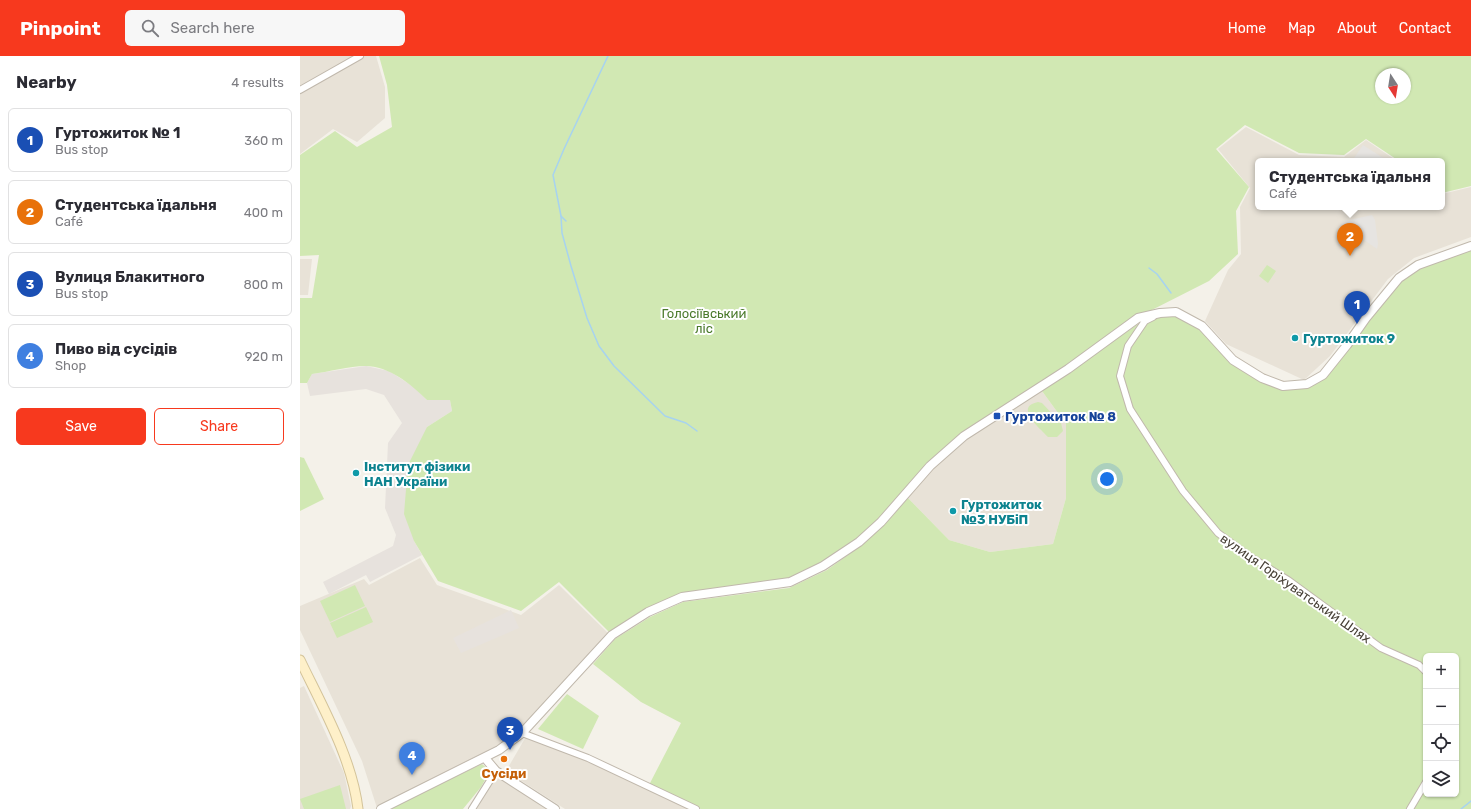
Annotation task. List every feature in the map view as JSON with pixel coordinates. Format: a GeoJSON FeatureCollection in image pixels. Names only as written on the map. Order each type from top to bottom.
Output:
{"type":"FeatureCollection","features":[{"type":"Feature","properties":{"kind":"main road"},"geometry":{"type":"LineString","coordinates":[[300,660],[343,752],[353,783],[358,809]]}},
{"type":"Feature","properties":{"kind":"street"},"geometry":{"type":"LineString","coordinates":[[300,90],[360,56]]}},
{"type":"Feature","properties":{"kind":"street"},"geometry":{"type":"LineString","coordinates":[[381,809],[503,748],[522,733],[612,635],[648,612],[682,597],[790,582],[823,566],[859,542],[881,522],[930,466],[964,436],[1068,369],[1138,318],[1160,312],[1176,312],[1202,326],[1233,360],[1262,378],[1283,386],[1307,384],[1323,375],[1398,278],[1418,265],[1471,246]]}},
{"type":"Feature","properties":{"kind":"street","name":"вулиця Горіхуватський Шлях"},"geometry":{"type":"LineString","coordinates":[[1160,312],[1145,321],[1128,346],[1120,376],[1130,409],[1183,491],[1218,533],[1249,556],[1288,580],[1381,648],[1419,665],[1423,669]]}},
{"type":"Feature","properties":{"kind":"street"},"geometry":{"type":"LineString","coordinates":[[522,733],[588,758],[696,809]]}},
{"type":"Feature","properties":{"kind":"street"},"geometry":{"type":"LineString","coordinates":[[485,758],[496,771],[555,809]]}},
{"type":"Feature","properties":{"kind":"street"},"geometry":{"type":"LineString","coordinates":[[472,809],[496,771]]}},
{"type":"Feature","properties":{"kind":"street"},"geometry":{"type":"LineString","coordinates":[[1410,809],[1423,787]]}},
{"type":"Feature","properties":{"kind":"shaded area"},"geometry":{"type":"Polygon","coordinates":[[[300,56],[376,56],[385,87],[385,118],[357,142],[333,129],[300,154],[300,56]]]}},
{"type":"Feature","properties":{"kind":"shaded area"},"geometry":{"type":"Polygon","coordinates":[[[1246,127],[1299,155],[1344,157],[1366,140],[1393,158],[1255,158],[1255,210],[1445,210],[1445,193],[1471,187],[1471,237],[1414,258],[1388,279],[1330,356],[1304,380],[1226,344],[1205,321],[1228,270],[1241,254],[1240,207],[1250,188],[1218,149],[1246,127]]]}},
{"type":"Feature","properties":{"kind":"shaded area"},"geometry":{"type":"Polygon","coordinates":[[[1363,145],[1383,158],[1354,158],[1363,145]]]}},
{"type":"Feature","properties":{"kind":"shaded area"},"geometry":{"type":"Polygon","coordinates":[[[1372,215],[1375,220],[1378,244],[1377,249],[1341,224],[1345,221],[1372,215]]]}},
{"type":"Feature","properties":{"kind":"shaded area"},"geometry":{"type":"Polygon","coordinates":[[[300,259],[312,259],[308,295],[300,295],[300,259]]]}},
{"type":"Feature","properties":{"kind":"shaded area"},"geometry":{"type":"Polygon","coordinates":[[[366,366],[389,371],[414,387],[427,400],[450,400],[452,411],[427,427],[414,541],[422,555],[370,582],[366,575],[329,594],[323,582],[393,546],[396,535],[385,508],[388,443],[402,423],[384,395],[366,389],[310,396],[307,383],[312,374],[366,366]]]}},
{"type":"Feature","properties":{"kind":"shaded area"},"geometry":{"type":"Polygon","coordinates":[[[1042,391],[1066,424],[1066,498],[1053,544],[990,552],[949,540],[906,496],[964,437],[1042,391]]]}},
{"type":"Feature","properties":{"kind":"shaded area"},"geometry":{"type":"Polygon","coordinates":[[[420,558],[437,585],[521,615],[559,585],[610,635],[511,738],[377,808],[362,761],[300,630],[300,606],[364,579],[369,585],[420,558]]]}},
{"type":"Feature","properties":{"kind":"shaded area"},"geometry":{"type":"Polygon","coordinates":[[[511,610],[519,628],[461,653],[453,638],[511,610]]]}},
{"type":"Feature","properties":{"kind":"shaded area"},"geometry":{"type":"Polygon","coordinates":[[[304,686],[344,773],[351,806],[350,809],[300,809],[300,688],[304,686]]]}},
{"type":"Feature","properties":{"kind":"shaded area"},"geometry":{"type":"Polygon","coordinates":[[[530,734],[694,809],[565,809],[506,771],[527,735],[530,734]]]}},
{"type":"Feature","properties":{"kind":"shaded area"},"geometry":{"type":"Polygon","coordinates":[[[497,777],[499,777],[551,809],[476,809],[497,777]]]}},
{"type":"Feature","properties":{"kind":"green space","name":"Голосіївський ліс"},"geometry":{"type":"Polygon","coordinates":[[[379,56],[1471,56],[1471,186],[1445,192],[1445,158],[1394,158],[1366,139],[1344,155],[1299,153],[1245,125],[1216,149],[1249,187],[1236,211],[1238,254],[1209,281],[1138,317],[1038,386],[962,434],[858,540],[822,564],[789,580],[682,596],[611,634],[559,582],[521,611],[438,581],[414,541],[404,514],[408,465],[427,427],[452,411],[450,400],[427,400],[407,382],[399,377],[383,369],[374,367],[353,367],[312,374],[307,383],[300,383],[300,298],[312,298],[319,255],[300,256],[300,155],[335,131],[357,147],[392,127],[387,85],[379,56]]]}},
{"type":"Feature","properties":{"kind":"green space"},"geometry":{"type":"Polygon","coordinates":[[[1471,248],[1471,809],[701,809],[649,785],[681,723],[641,702],[593,664],[615,639],[650,617],[683,602],[789,588],[827,570],[862,545],[885,524],[908,498],[949,540],[990,552],[1053,544],[1066,498],[1066,424],[1042,391],[1148,317],[1175,314],[1200,328],[1231,362],[1282,388],[1326,376],[1400,280],[1419,267],[1471,248]]]}},
{"type":"Feature","properties":{"kind":"green space"},"geometry":{"type":"Polygon","coordinates":[[[1267,265],[1276,271],[1268,283],[1259,276],[1267,265]]]}},
{"type":"Feature","properties":{"kind":"green space"},"geometry":{"type":"Polygon","coordinates":[[[1038,402],[1042,403],[1061,423],[1063,431],[1057,437],[1048,437],[1035,424],[1028,413],[1028,408],[1038,402]]]}},
{"type":"Feature","properties":{"kind":"green space"},"geometry":{"type":"Polygon","coordinates":[[[300,457],[304,458],[324,499],[300,511],[300,457]]]}},
{"type":"Feature","properties":{"kind":"green space"},"geometry":{"type":"Polygon","coordinates":[[[355,585],[365,606],[330,622],[320,601],[355,585]]]}},
{"type":"Feature","properties":{"kind":"green space"},"geometry":{"type":"Polygon","coordinates":[[[366,607],[373,622],[337,638],[330,623],[366,607]]]}},
{"type":"Feature","properties":{"kind":"green space"},"geometry":{"type":"Polygon","coordinates":[[[567,694],[599,716],[583,749],[538,729],[567,694]]]}},
{"type":"Feature","properties":{"kind":"green space"},"geometry":{"type":"Polygon","coordinates":[[[482,764],[490,771],[481,787],[463,809],[386,809],[482,764]]]}},
{"type":"Feature","properties":{"kind":"green space"},"geometry":{"type":"Polygon","coordinates":[[[340,785],[346,809],[304,809],[300,799],[340,785]]]}},
{"type":"Feature","properties":{"kind":"waterway"},"geometry":{"type":"LineString","coordinates":[[608,56],[553,175],[561,216],[562,233],[587,318],[599,346],[614,366],[665,416],[686,423],[697,431]]}},
{"type":"Feature","properties":{"kind":"waterway"},"geometry":{"type":"LineString","coordinates":[[561,216],[566,221]]}},
{"type":"Feature","properties":{"kind":"waterway"},"geometry":{"type":"LineString","coordinates":[[1149,268],[1157,274],[1171,293]]}},
{"type":"Feature","properties":{"kind":"waterway"},"geometry":{"type":"LineString","coordinates":[[1461,809],[1471,801]]}},
{"type":"Feature","properties":{"kind":"place","name":"Студентська їдальня"},"geometry":{"type":"Point","coordinates":[1350,256]}},
{"type":"Feature","properties":{"kind":"place","name":"Гуртожиток № 1"},"geometry":{"type":"Point","coordinates":[1357,324]}},
{"type":"Feature","properties":{"kind":"place","name":"Гуртожиток 9"},"geometry":{"type":"Point","coordinates":[1295,338]}},
{"type":"Feature","properties":{"kind":"place","name":"Гуртожиток № 8"},"geometry":{"type":"Point","coordinates":[997,416]}},
{"type":"Feature","properties":{"kind":"place","name":"Інститут фізики НАН України"},"geometry":{"type":"Point","coordinates":[356,473]}},
{"type":"Feature","properties":{"kind":"place","name":"Гуртожиток №3 НУБіП"},"geometry":{"type":"Point","coordinates":[953,511]}},
{"type":"Feature","properties":{"kind":"place","name":"Вулиця Блакитного"},"geometry":{"type":"Point","coordinates":[510,750]}},
{"type":"Feature","properties":{"kind":"place","name":"Сусіди"},"geometry":{"type":"Point","coordinates":[504,759]}},
{"type":"Feature","properties":{"kind":"place","name":"Пиво від сусідів"},"geometry":{"type":"Point","coordinates":[412,775]}}]}
